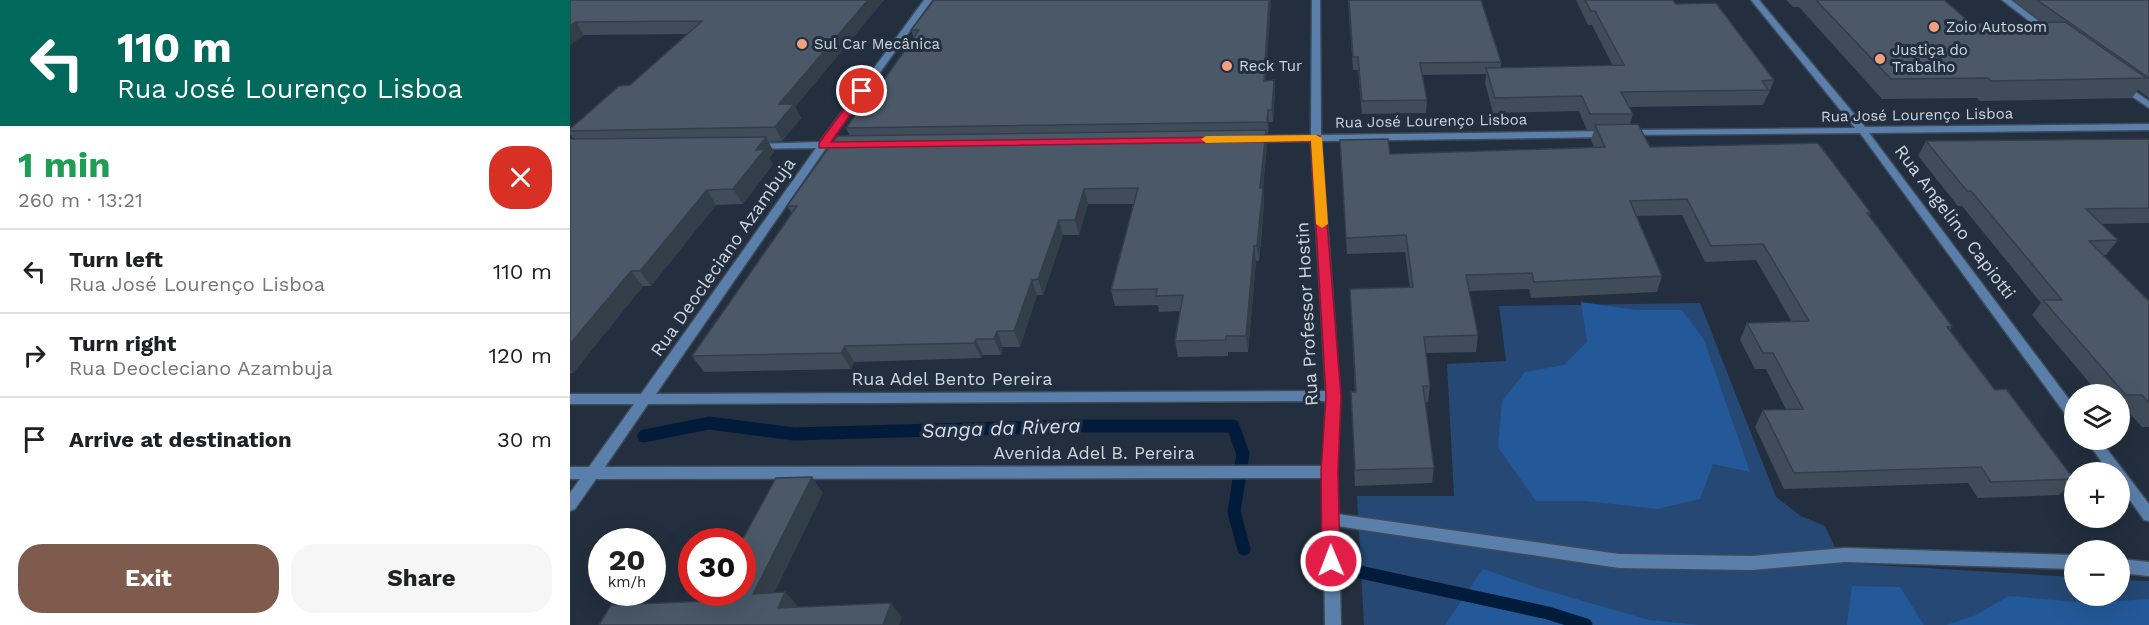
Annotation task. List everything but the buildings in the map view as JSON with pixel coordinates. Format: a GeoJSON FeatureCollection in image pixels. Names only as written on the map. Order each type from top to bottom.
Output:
{"type":"FeatureCollection","features":[{"type":"Feature","properties":{"kind":"street","name":"Rua Deocleciano Azambuja"},"geometry":{"type":"LineString","coordinates":[[570,505],[823,145],[928,0]]}},
{"type":"Feature","properties":{"kind":"street","name":"Rua Professor Hostin"},"geometry":{"type":"LineString","coordinates":[[1316,0],[1316,138],[1333,396],[1330,472],[1333,625]]}},
{"type":"Feature","properties":{"kind":"street","name":"Rua Angelino Capiotti"},"geometry":{"type":"LineString","coordinates":[[1755,0],[1863,131],[2064,402]]}},
{"type":"Feature","properties":{"kind":"street"},"geometry":{"type":"LineString","coordinates":[[2006,0],[2054,35]]}},
{"type":"Feature","properties":{"kind":"street"},"geometry":{"type":"LineString","coordinates":[[2111,77],[2149,105]]}},
{"type":"Feature","properties":{"kind":"street","name":"Rua José Lourenço Lisboa"},"geometry":{"type":"LineString","coordinates":[[1246,139],[2149,127]]}},
{"type":"Feature","properties":{"kind":"street"},"geometry":{"type":"LineString","coordinates":[[742,147],[858,145]]}},
{"type":"Feature","properties":{"kind":"street","name":"Rua Adel Bento Pereira"},"geometry":{"type":"LineString","coordinates":[[570,399],[1333,396]]}},
{"type":"Feature","properties":{"kind":"street","name":"Avenida Adel B. Pereira"},"geometry":{"type":"LineString","coordinates":[[570,473],[1330,472]]}},
{"type":"Feature","properties":{"kind":"street"},"geometry":{"type":"LineString","coordinates":[[2130,490],[2149,515]]}},
{"type":"Feature","properties":{"kind":"street"},"geometry":{"type":"LineString","coordinates":[[1330,519],[1619,561],[1752,563],[1844,555],[2064,562]]}},
{"type":"Feature","properties":{"kind":"street"},"geometry":{"type":"LineString","coordinates":[[2130,567],[2149,569]]}},
{"type":"Feature","properties":{"kind":"shaded area"},"geometry":{"type":"Polygon","coordinates":[[[1581,302],[1636,310],[1682,310],[1704,340],[1750,472],[1713,464],[1700,499],[1657,509],[1586,501],[1536,501],[1498,447],[1502,401],[1525,372],[1564,365],[1587,342],[1581,302]]]}},
{"type":"Feature","properties":{"kind":"shaded area"},"geometry":{"type":"Polygon","coordinates":[[[1700,303],[1776,497],[1801,516],[1825,526],[1842,563],[2064,576],[2064,606],[2130,606],[2130,580],[2149,581],[2149,625],[1364,625],[1357,496],[1454,496],[1447,364],[1506,361],[1499,306],[1700,303]]]}},
{"type":"Feature","properties":{"kind":"shaded area"},"geometry":{"type":"Polygon","coordinates":[[[1483,569],[1538,588],[1649,620],[1700,625],[1445,625],[1483,569]]]}},
{"type":"Feature","properties":{"kind":"shaded area"},"geometry":{"type":"Polygon","coordinates":[[[1852,586],[1900,587],[1924,625],[1847,625],[1852,586]]]}},
{"type":"Feature","properties":{"kind":"shaded area"},"geometry":{"type":"Polygon","coordinates":[[[2009,596],[2064,601],[2064,606],[2130,606],[2130,600],[2149,599],[2149,625],[1946,625],[1974,616],[2009,596]]]}},
{"type":"Feature","properties":{"kind":"waterway","name":"Sanga da Rivera"},"geometry":{"type":"LineString","coordinates":[[644,436],[709,423],[794,434],[1074,426],[1233,426],[1243,454],[1234,512],[1244,549]]}},
{"type":"Feature","properties":{"kind":"waterway","name":"Sanga da Rivera"},"geometry":{"type":"LineString","coordinates":[[1360,572],[1548,613],[1586,625]]}},
{"type":"Feature","properties":{"kind":"slow traffic"},"geometry":{"type":"LineString","coordinates":[[1206,139],[1316,138],[1322,224]]}},
{"type":"Feature","properties":{"kind":"place","name":"Zoio Autosom"},"geometry":{"type":"Point","coordinates":[1934,27]}},
{"type":"Feature","properties":{"kind":"place","name":"Sul Car Mecânica"},"geometry":{"type":"Point","coordinates":[802,44]}},
{"type":"Feature","properties":{"kind":"place","name":"Justiça do Trabalho"},"geometry":{"type":"Point","coordinates":[1880,59]}},
{"type":"Feature","properties":{"kind":"place","name":"Reck Tur"},"geometry":{"type":"Point","coordinates":[1227,66]}},
{"type":"Feature","properties":{"kind":"route"},"geometry":{"type":"LineString","coordinates":[[862,91],[823,145],[1316,138],[1333,396],[1330,472],[1331,561]]}}]}
